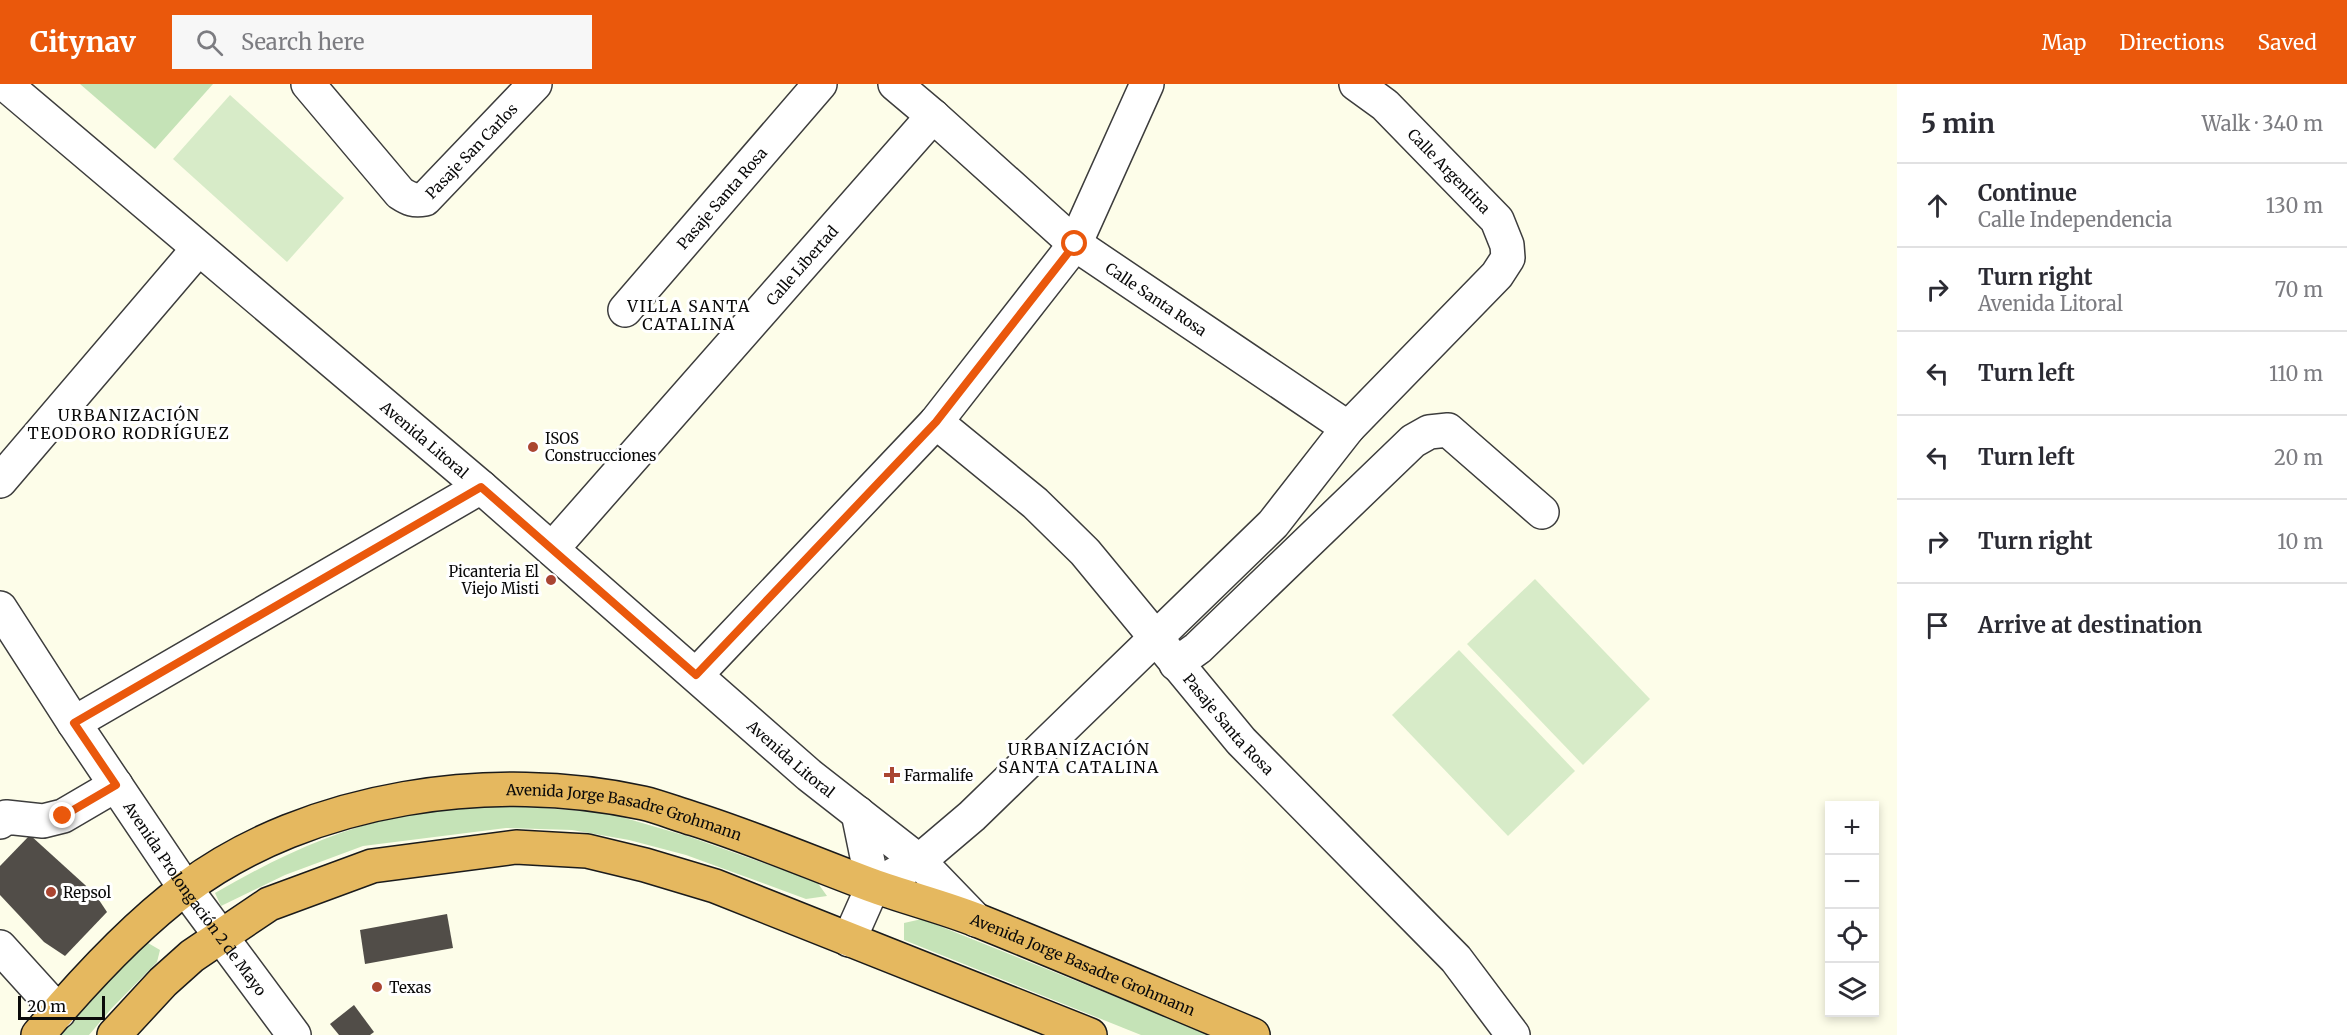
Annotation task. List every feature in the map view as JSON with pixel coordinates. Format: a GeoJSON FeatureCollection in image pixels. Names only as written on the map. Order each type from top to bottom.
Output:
{"type":"FeatureCollection","features":[{"type":"Feature","properties":{"kind":"highway","name":"Avenida Jorge Basadre Grohmann"},"geometry":{"type":"LineString","coordinates":[[49,1024],[123,941],[185,888],[232,858],[301,826],[354,810],[429,795],[500,789],[571,792],[644,803],[715,826],[873,885],[976,920],[1253,1035]]}},
{"type":"Feature","properties":{"kind":"highway"},"geometry":{"type":"LineString","coordinates":[[114,1035],[163,982],[219,936],[269,904],[372,866],[516,847],[587,851],[715,886],[1090,1035]]}},
{"type":"Feature","properties":{"kind":"street","name":"Pasaje San Carlos"},"geometry":{"type":"LineString","coordinates":[[308,84],[400,193],[408,199],[425,199],[536,84]]}},
{"type":"Feature","properties":{"kind":"street","name":"Pasaje Santa Rosa"},"geometry":{"type":"LineString","coordinates":[[625,310],[820,84]]}},
{"type":"Feature","properties":{"kind":"street","name":"Calle Santa Rosa"},"geometry":{"type":"LineString","coordinates":[[895,84],[1075,244],[1348,428]]}},
{"type":"Feature","properties":{"kind":"street"},"geometry":{"type":"LineString","coordinates":[[696,675],[936,422],[1075,244],[1147,84]]}},
{"type":"Feature","properties":{"kind":"street","name":"Calle Argentina"},"geometry":{"type":"LineString","coordinates":[[1348,428],[1497,274],[1508,258],[1507,244],[1497,220],[1384,105],[1356,84]]}},
{"type":"Feature","properties":{"kind":"street","name":"Avenida Litoral"},"geometry":{"type":"LineString","coordinates":[[5,87],[481,487],[809,775],[919,861],[976,920]]}},
{"type":"Feature","properties":{"kind":"street","name":"Calle Libertad"},"geometry":{"type":"LineString","coordinates":[[552,549],[933,116]]}},
{"type":"Feature","properties":{"kind":"street"},"geometry":{"type":"LineString","coordinates":[[0,481],[198,249]]}},
{"type":"Feature","properties":{"kind":"street","name":"Pasaje Santa Rosa"},"geometry":{"type":"LineString","coordinates":[[936,422],[1035,503],[1085,552],[1241,741],[1456,959],[1513,1035]]}},
{"type":"Feature","properties":{"kind":"street"},"geometry":{"type":"LineString","coordinates":[[873,885],[919,861],[972,816],[1273,524],[1348,428]]}},
{"type":"Feature","properties":{"kind":"street"},"geometry":{"type":"LineString","coordinates":[[1176,664],[1198,648],[1413,441],[1429,432],[1448,430],[1542,512]]}},
{"type":"Feature","properties":{"kind":"street"},"geometry":{"type":"LineString","coordinates":[[74,723],[481,487]]}},
{"type":"Feature","properties":{"kind":"street","name":"Avenida Prolongación 2 de Mayo"},"geometry":{"type":"LineString","coordinates":[[0,608],[185,888],[294,1035]]}},
{"type":"Feature","properties":{"kind":"street"},"geometry":{"type":"LineString","coordinates":[[0,822],[6,817],[15,816],[44,821],[63,816],[116,785]]}},
{"type":"Feature","properties":{"kind":"street"},"geometry":{"type":"LineString","coordinates":[[849,940],[873,885],[858,813]]}},
{"type":"Feature","properties":{"kind":"street"},"geometry":{"type":"LineString","coordinates":[[0,947],[49,1024]]}},
{"type":"Feature","properties":{"kind":"green space"},"geometry":{"type":"Polygon","coordinates":[[[80,84],[213,84],[155,149],[80,84]]]}},
{"type":"Feature","properties":{"kind":"green space"},"geometry":{"type":"Polygon","coordinates":[[[230,95],[344,198],[287,262],[173,159],[230,95]]]}},
{"type":"Feature","properties":{"kind":"green space"},"geometry":{"type":"Polygon","coordinates":[[[1535,579],[1650,699],[1583,765],[1467,644],[1535,579]]]}},
{"type":"Feature","properties":{"kind":"green space"},"geometry":{"type":"Polygon","coordinates":[[[1459,650],[1575,771],[1508,836],[1392,715],[1459,650]]]}},
{"type":"Feature","properties":{"kind":"green space"},"geometry":{"type":"Polygon","coordinates":[[[468,807],[529,807],[608,813],[690,837],[817,882],[827,896],[806,899],[686,855],[629,840],[572,830],[506,828],[363,846],[285,875],[221,906],[215,893],[281,858],[350,830],[407,815],[468,807]]]}},
{"type":"Feature","properties":{"kind":"green space"},"geometry":{"type":"Polygon","coordinates":[[[922,919],[1211,1035],[1141,1035],[904,940],[904,923],[922,919]]]}},
{"type":"Feature","properties":{"kind":"green space"},"geometry":{"type":"Polygon","coordinates":[[[148,943],[160,950],[157,962],[89,1035],[58,1035],[127,958],[148,943]]]}},
{"type":"Feature","properties":{"kind":"building"},"geometry":{"type":"Polygon","coordinates":[[[30,835],[95,894],[107,912],[65,956],[44,942],[0,895],[0,866],[30,835]]]}},
{"type":"Feature","properties":{"kind":"building"},"geometry":{"type":"Polygon","coordinates":[[[447,914],[453,948],[365,964],[360,930],[447,914]]]}},
{"type":"Feature","properties":{"kind":"building"},"geometry":{"type":"Polygon","coordinates":[[[354,1005],[374,1032],[370,1035],[339,1035],[330,1024],[354,1005]]]}},
{"type":"Feature","properties":{"kind":"place","name":"ISOS Construcciones"},"geometry":{"type":"Point","coordinates":[533,447]}},
{"type":"Feature","properties":{"kind":"place","name":"Picanteria El Viejo Misti"},"geometry":{"type":"Point","coordinates":[551,580]}},
{"type":"Feature","properties":{"kind":"place","name":"Farmalife"},"geometry":{"type":"Point","coordinates":[892,775]}},
{"type":"Feature","properties":{"kind":"place","name":"Repsol"},"geometry":{"type":"Point","coordinates":[51,892]}},
{"type":"Feature","properties":{"kind":"place","name":"Texas"},"geometry":{"type":"Point","coordinates":[377,987]}},
{"type":"Feature","properties":{"kind":"district","name":"VILLA SANTA CATALINA"},"geometry":{"type":"Point","coordinates":[689,315]}},
{"type":"Feature","properties":{"kind":"district","name":"URBANIZACIÓN TEODORO RODRÍGUEZ"},"geometry":{"type":"Point","coordinates":[129,424]}},
{"type":"Feature","properties":{"kind":"district","name":"URBANIZACIÓN SANTA CATALINA"},"geometry":{"type":"Point","coordinates":[1079,758]}},
{"type":"Feature","properties":{"kind":"route"},"geometry":{"type":"LineString","coordinates":[[63,816],[74,812],[116,785],[74,723],[481,487],[696,675],[936,422],[1075,244]]}}]}
